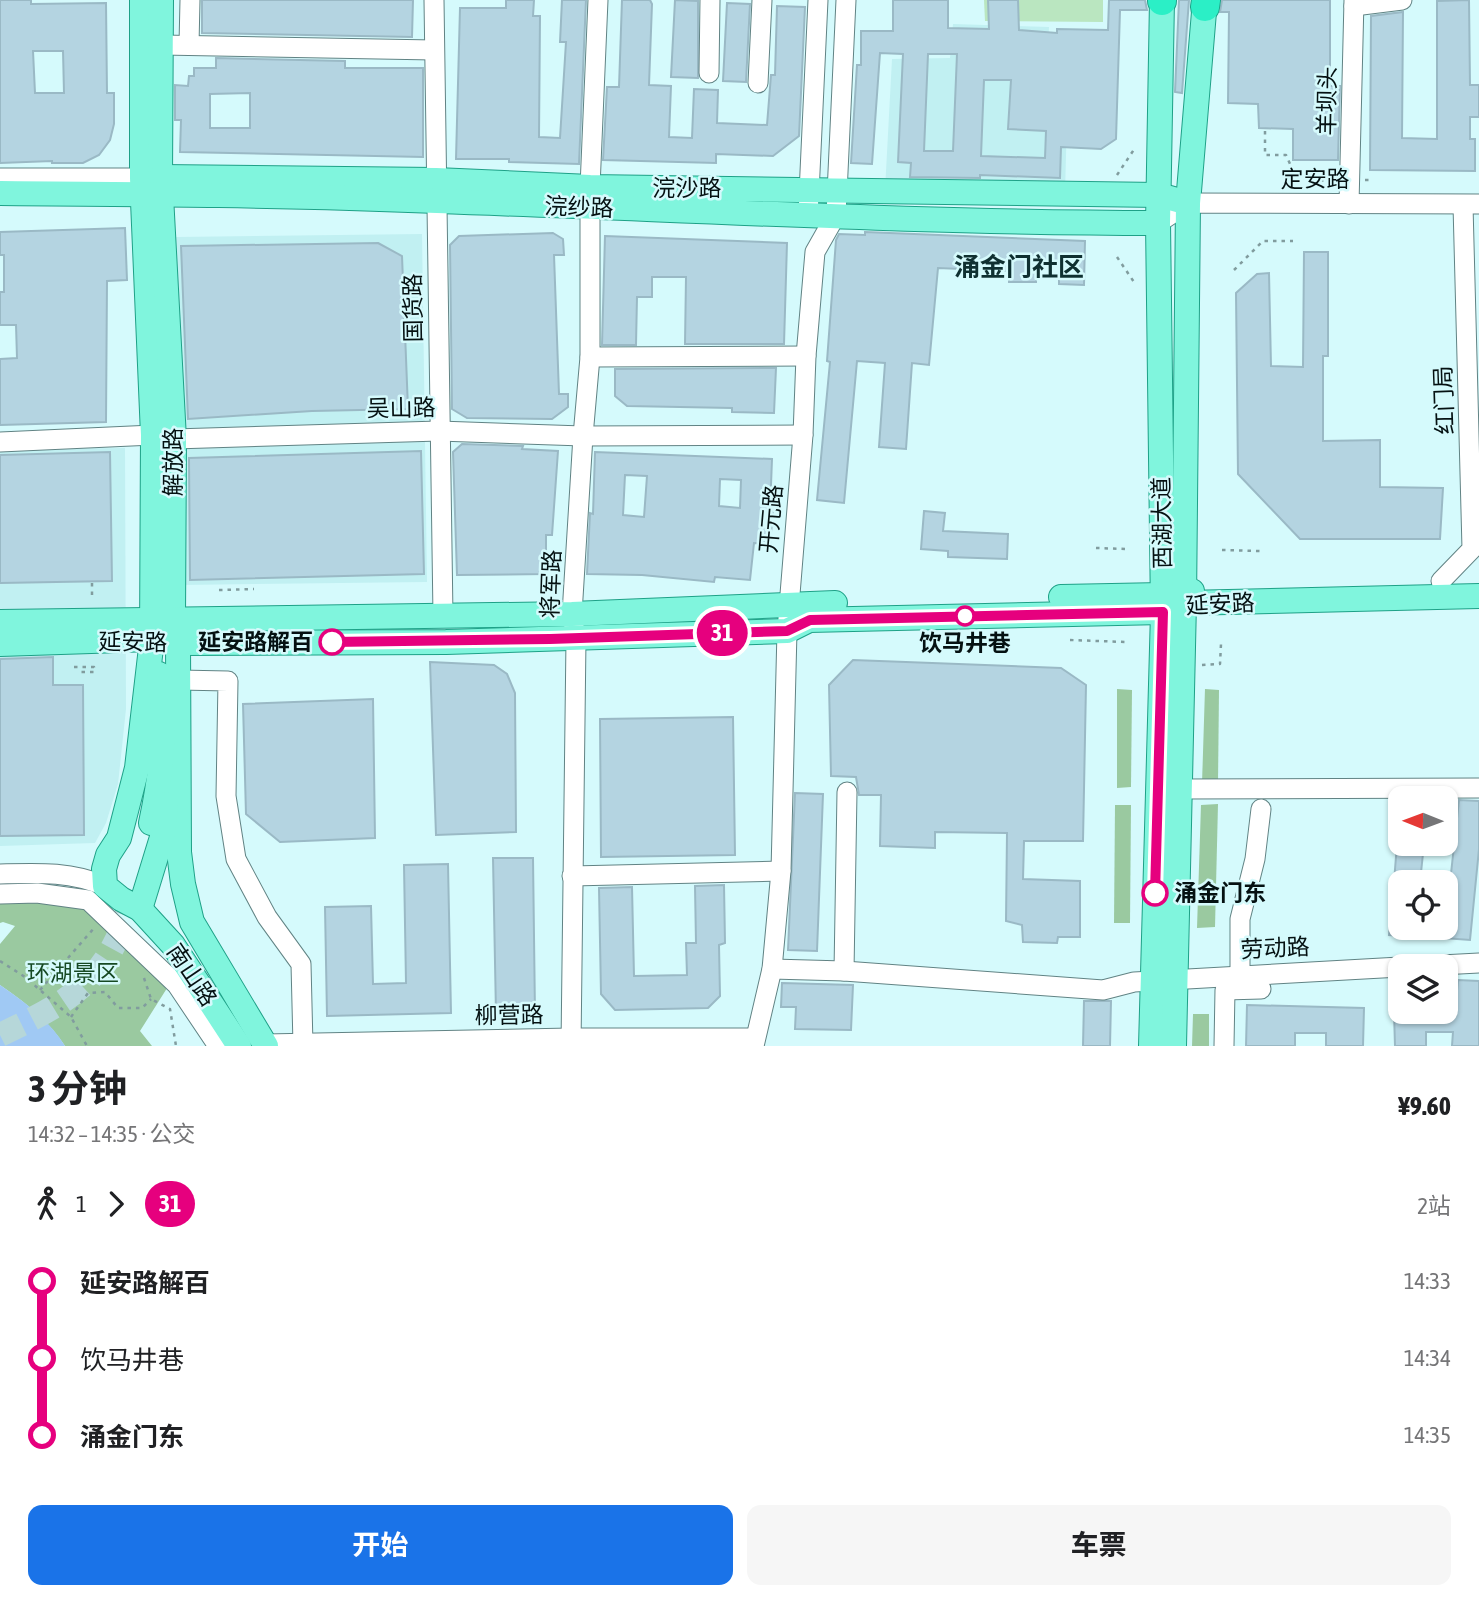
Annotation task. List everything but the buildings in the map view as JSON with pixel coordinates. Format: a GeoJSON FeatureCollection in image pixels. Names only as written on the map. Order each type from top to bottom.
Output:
{"type":"FeatureCollection","features":[{"type":"Feature","properties":{"kind":"main road","name":"解放路"},"geometry":{"type":"LineString","coordinates":[[142,0],[164,437],[159,626]]}},
{"type":"Feature","properties":{"kind":"main road","name":"解放路"},"geometry":{"type":"LineString","coordinates":[[152,186],[162,45],[161,0]]}},
{"type":"Feature","properties":{"kind":"main road","name":"西湖大道"},"geometry":{"type":"LineString","coordinates":[[1151,1046],[1163,980],[1181,789],[1158,223],[1162,0]]}},
{"type":"Feature","properties":{"kind":"main road","name":"西湖大道"},"geometry":{"type":"LineString","coordinates":[[1174,1046],[1163,980],[1173,600],[1188,202],[1206,2]]}},
{"type":"Feature","properties":{"kind":"main road"},"geometry":{"type":"LineString","coordinates":[[0,193],[152,186],[437,190]]}},
{"type":"Feature","properties":{"kind":"main road","name":"浣沙路"},"geometry":{"type":"LineString","coordinates":[[437,190],[590,197],[808,190],[1159,195],[1188,202]]}},
{"type":"Feature","properties":{"kind":"main road","name":"浣纱路"},"geometry":{"type":"LineString","coordinates":[[590,197],[808,215],[1158,223]]}},
{"type":"Feature","properties":{"kind":"main road","name":"延安路"},"geometry":{"type":"LineString","coordinates":[[0,643],[159,626],[178,643],[574,627],[787,631],[810,620],[1479,580]]}},
{"type":"Feature","properties":{"kind":"main road","name":"延安路"},"geometry":{"type":"LineString","coordinates":[[0,622],[159,626],[443,616],[574,627],[789,604],[1479,596]]}},
{"type":"Feature","properties":{"kind":"main road"},"geometry":{"type":"LineString","coordinates":[[144,858],[156,801],[163,728],[159,626]]}},
{"type":"Feature","properties":{"kind":"main road"},"geometry":{"type":"LineString","coordinates":[[105,886],[104,869],[108,855],[119,838],[137,768],[159,626]]}},
{"type":"Feature","properties":{"kind":"main road"},"geometry":{"type":"LineString","coordinates":[[140,909],[163,834],[172,741],[159,626]]}},
{"type":"Feature","properties":{"kind":"main road"},"geometry":{"type":"LineString","coordinates":[[178,643],[179,852],[192,922]]}},
{"type":"Feature","properties":{"kind":"main road","name":"南山路"},"geometry":{"type":"LineString","coordinates":[[105,886],[140,909],[173,945],[239,1046]]}},
{"type":"Feature","properties":{"kind":"main road","name":"南山路"},"geometry":{"type":"LineString","coordinates":[[192,922],[266,1045]]}},
{"type":"Feature","properties":{"kind":"street"},"geometry":{"type":"LineString","coordinates":[[189,45],[190,0]]}},
{"type":"Feature","properties":{"kind":"street","name":"国货路"},"geometry":{"type":"LineString","coordinates":[[433,0],[443,616]]}},
{"type":"Feature","properties":{"kind":"street","name":"将军路"},"geometry":{"type":"LineString","coordinates":[[571,1042],[574,627],[583,436],[590,357],[590,197],[597,0]]}},
{"type":"Feature","properties":{"kind":"street"},"geometry":{"type":"LineString","coordinates":[[709,73],[710,0]]}},
{"type":"Feature","properties":{"kind":"street"},"geometry":{"type":"LineString","coordinates":[[758,83],[762,0]]}},
{"type":"Feature","properties":{"kind":"street"},"geometry":{"type":"LineString","coordinates":[[808,215],[818,0]]}},
{"type":"Feature","properties":{"kind":"street","name":"开元路"},"geometry":{"type":"LineString","coordinates":[[754,1042],[772,969],[781,871],[787,631],[803,435],[806,356],[814,251],[836,215],[846,0]]}},
{"type":"Feature","properties":{"kind":"street"},"geometry":{"type":"LineString","coordinates":[[1354,3],[1402,0]]}},
{"type":"Feature","properties":{"kind":"street","name":"羊坝头"},"geometry":{"type":"LineString","coordinates":[[1349,204],[1354,3]]}},
{"type":"Feature","properties":{"kind":"street"},"geometry":{"type":"LineString","coordinates":[[162,45],[434,50]]}},
{"type":"Feature","properties":{"kind":"street"},"geometry":{"type":"LineString","coordinates":[[0,178],[152,186]]}},
{"type":"Feature","properties":{"kind":"street"},"geometry":{"type":"LineString","coordinates":[[1158,223],[1188,202]]}},
{"type":"Feature","properties":{"kind":"street","name":"定安路"},"geometry":{"type":"LineString","coordinates":[[1188,202],[1471,204]]}},
{"type":"Feature","properties":{"kind":"street","name":"红门局"},"geometry":{"type":"LineString","coordinates":[[1441,581],[1472,549],[1471,204]]}},
{"type":"Feature","properties":{"kind":"street"},"geometry":{"type":"LineString","coordinates":[[590,357],[806,356]]}},
{"type":"Feature","properties":{"kind":"street","name":"吴山路"},"geometry":{"type":"LineString","coordinates":[[0,442],[439,431],[583,436],[803,435]]}},
{"type":"Feature","properties":{"kind":"street"},"geometry":{"type":"LineString","coordinates":[[179,680],[228,681],[226,796],[236,859],[267,917],[301,964],[303,1045]]}},
{"type":"Feature","properties":{"kind":"street"},"geometry":{"type":"LineString","coordinates":[[1181,789],[1479,788]]}},
{"type":"Feature","properties":{"kind":"street"},"geometry":{"type":"LineString","coordinates":[[844,971],[847,792]]}},
{"type":"Feature","properties":{"kind":"street"},"geometry":{"type":"LineString","coordinates":[[1240,974],[1240,919],[1255,859],[1261,808]]}},
{"type":"Feature","properties":{"kind":"street"},"geometry":{"type":"LineString","coordinates":[[572,876],[781,871]]}},
{"type":"Feature","properties":{"kind":"street"},"geometry":{"type":"LineString","coordinates":[[0,874],[46,872],[105,886]]}},
{"type":"Feature","properties":{"kind":"street"},"geometry":{"type":"LineString","coordinates":[[0,894],[37,893],[89,900],[177,985],[218,1046]]}},
{"type":"Feature","properties":{"kind":"street"},"geometry":{"type":"LineString","coordinates":[[192,922],[166,954],[230,1046]]}},
{"type":"Feature","properties":{"kind":"street"},"geometry":{"type":"LineString","coordinates":[[1458,964],[1479,963]]}},
{"type":"Feature","properties":{"kind":"street","name":"劳动路"},"geometry":{"type":"LineString","coordinates":[[772,969],[844,971],[1103,989],[1134,982],[1240,974],[1261,988],[1388,969]]}},
{"type":"Feature","properties":{"kind":"street"},"geometry":{"type":"LineString","coordinates":[[1224,1046],[1225,990],[1261,988]]}},
{"type":"Feature","properties":{"kind":"street","name":"柳营路"},"geometry":{"type":"LineString","coordinates":[[266,1045],[754,1042]]}},
{"type":"Feature","properties":{"kind":"path"},"geometry":{"type":"LineString","coordinates":[[1265,131],[1265,155],[1286,155],[1296,177],[1325,182],[1373,180]]}},
{"type":"Feature","properties":{"kind":"path"},"geometry":{"type":"LineString","coordinates":[[1117,175],[1135,148]]}},
{"type":"Feature","properties":{"kind":"path"},"geometry":{"type":"LineString","coordinates":[[1234,270],[1263,241],[1293,241]]}},
{"type":"Feature","properties":{"kind":"path"},"geometry":{"type":"LineString","coordinates":[[1117,257],[1136,285]]}},
{"type":"Feature","properties":{"kind":"path"},"geometry":{"type":"LineString","coordinates":[[1096,548],[1126,549]]}},
{"type":"Feature","properties":{"kind":"path"},"geometry":{"type":"LineString","coordinates":[[1222,550],[1260,551]]}},
{"type":"Feature","properties":{"kind":"path"},"geometry":{"type":"LineString","coordinates":[[92,583],[92,595]]}},
{"type":"Feature","properties":{"kind":"path"},"geometry":{"type":"LineString","coordinates":[[219,590],[254,589]]}},
{"type":"Feature","properties":{"kind":"path"},"geometry":{"type":"LineString","coordinates":[[1070,640],[1126,642]]}},
{"type":"Feature","properties":{"kind":"path"},"geometry":{"type":"LineString","coordinates":[[1202,665],[1220,664],[1220,644]]}},
{"type":"Feature","properties":{"kind":"path"},"geometry":{"type":"LineString","coordinates":[[74,667],[94,667],[94,672],[80,672]]}},
{"type":"Feature","properties":{"kind":"path"},"geometry":{"type":"LineString","coordinates":[[40,990],[104,916]]}},
{"type":"Feature","properties":{"kind":"path"},"geometry":{"type":"LineString","coordinates":[[132,942],[151,999],[170,1009],[176,1046]]}},
{"type":"Feature","properties":{"kind":"path"},"geometry":{"type":"LineString","coordinates":[[0,961],[25,977],[71,1017],[87,1046]]}},
{"type":"Feature","properties":{"kind":"path"},"geometry":{"type":"LineString","coordinates":[[71,1017],[88,993],[105,992],[118,1008],[142,1008],[151,999]]}},
{"type":"Feature","properties":{"kind":"shaded area"},"geometry":{"type":"Polygon","coordinates":[[[953,24],[1049,27],[1044,116],[1067,119],[1065,193],[885,190],[892,59],[950,58],[953,24]]]}},
{"type":"Feature","properties":{"kind":"shaded area"},"geometry":{"type":"Polygon","coordinates":[[[422,234],[427,582],[181,585],[176,237],[422,234]]]}},
{"type":"Feature","properties":{"kind":"shaded area"},"geometry":{"type":"Polygon","coordinates":[[[125,448],[126,709],[118,784],[106,823],[95,843],[0,846],[0,449],[125,448]]]}},
{"type":"Feature","properties":{"kind":"shaded area"},"geometry":{"type":"Polygon","coordinates":[[[0,985],[36,1012],[65,1046],[0,1046],[0,985]]]}},
{"type":"Feature","properties":{"kind":"green space"},"geometry":{"type":"Polygon","coordinates":[[[984,0],[1103,0],[1103,22],[985,21],[984,0]]]}},
{"type":"Feature","properties":{"kind":"green space"},"geometry":{"type":"Polygon","coordinates":[[[1117,689],[1132,690],[1131,787],[1117,788],[1117,689]]]}},
{"type":"Feature","properties":{"kind":"green space"},"geometry":{"type":"Polygon","coordinates":[[[1205,689],[1219,690],[1218,783],[1202,784],[1205,689]]]}},
{"type":"Feature","properties":{"kind":"green space"},"geometry":{"type":"Polygon","coordinates":[[[1218,804],[1215,927],[1197,928],[1201,805],[1218,804]]]}},
{"type":"Feature","properties":{"kind":"green space"},"geometry":{"type":"Polygon","coordinates":[[[1115,805],[1131,805],[1130,923],[1114,923],[1115,805]]]}},
{"type":"Feature","properties":{"kind":"green space","name":"环湖景区"},"geometry":{"type":"Polygon","coordinates":[[[0,894],[108,910],[150,946],[169,985],[140,1031],[152,1046],[65,1046],[36,1012],[0,985],[0,944],[15,926],[0,923],[0,894]]]}},
{"type":"Feature","properties":{"kind":"green space"},"geometry":{"type":"Polygon","coordinates":[[[1193,1014],[1209,1014],[1209,1046],[1192,1046],[1193,1014]]]}},
{"type":"Feature","properties":{"kind":"tunnel"},"geometry":{"type":"LineString","coordinates":[[0,1035],[71,996],[99,969],[120,932],[135,885]]}},
{"type":"Feature","properties":{"kind":"bus line","name":"31"},"geometry":{"type":"LineString","coordinates":[[332,642],[602,638],[787,631],[810,620],[1163,612],[1155,893]]}},
{"type":"Feature","properties":{"kind":"place","name":"饮马井巷"},"geometry":{"type":"Point","coordinates":[965,616]}},
{"type":"Feature","properties":{"kind":"place","name":"延安路解百"},"geometry":{"type":"Point","coordinates":[332,642]}},
{"type":"Feature","properties":{"kind":"place","name":"涌金门东"},"geometry":{"type":"Point","coordinates":[1155,893]}},
{"type":"Feature","properties":{"kind":"district","name":"涌金门社区"},"geometry":{"type":"Point","coordinates":[1019,267]}}]}
